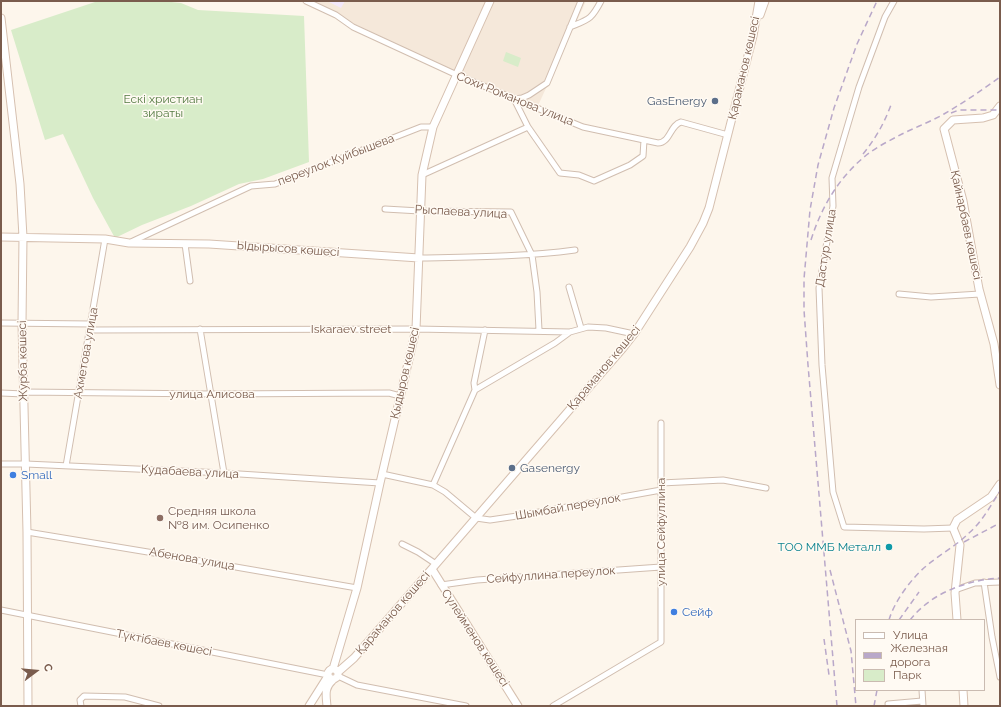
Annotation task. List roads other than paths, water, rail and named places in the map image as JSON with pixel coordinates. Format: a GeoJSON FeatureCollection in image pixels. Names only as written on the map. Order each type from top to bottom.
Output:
{"type":"FeatureCollection","features":[{"type":"Feature","properties":{"kind":"street","name":"Сохи Романова улица"},"geometry":{"type":"LineString","coordinates":[[306,1],[336,15],[353,27],[457,75],[583,127],[662,143],[665,141],[676,124],[681,122],[728,135]]}},
{"type":"Feature","properties":{"kind":"street","name":"Қыдыров көшесі"},"geometry":{"type":"LineString","coordinates":[[327,706],[327,687],[333,675],[357,588],[416,329],[422,175],[433,127],[490,1]]}},
{"type":"Feature","properties":{"kind":"street"},"geometry":{"type":"LineString","coordinates":[[581,1],[547,82],[529,95],[514,99],[528,127],[560,173],[579,175],[594,181],[630,165],[643,156],[644,140]]}},
{"type":"Feature","properties":{"kind":"street"},"geometry":{"type":"LineString","coordinates":[[570,27],[588,20],[594,15],[601,1]]}},
{"type":"Feature","properties":{"kind":"street","name":"Қараманов көшесі"},"geometry":{"type":"LineString","coordinates":[[309,706],[317,692],[333,675],[354,658],[634,334],[690,247],[703,223],[717,181],[753,36],[759,1]]}},
{"type":"Feature","properties":{"kind":"street"},"geometry":{"type":"LineString","coordinates":[[753,36],[765,1]]}},
{"type":"Feature","properties":{"kind":"street","name":"Дастур улица"},"geometry":{"type":"LineString","coordinates":[[894,1],[885,17],[859,87],[832,178],[833,206],[819,288],[822,365],[833,492],[844,527],[924,529],[953,528]]}},
{"type":"Feature","properties":{"kind":"street","name":"Журба көшесі"},"geometry":{"type":"LineString","coordinates":[[1,18],[20,184],[23,237],[22,323],[26,464],[28,706]]}},
{"type":"Feature","properties":{"kind":"street","name":"Қайнарбаев көшесі"},"geometry":{"type":"LineString","coordinates":[[1000,106],[996,115],[983,118],[954,120],[944,129],[963,201],[980,294],[994,344],[1000,385]]}},
{"type":"Feature","properties":{"kind":"street","name":"переулок Куйбышева"},"geometry":{"type":"LineString","coordinates":[[129,243],[251,186],[275,184],[421,127],[433,127]]}},
{"type":"Feature","properties":{"kind":"street"},"geometry":{"type":"LineString","coordinates":[[422,175],[528,127]]}},
{"type":"Feature","properties":{"kind":"street","name":"Рыспаева улица"},"geometry":{"type":"LineString","coordinates":[[385,209],[511,212],[532,255],[537,292],[539,330]]}},
{"type":"Feature","properties":{"kind":"street","name":"Ыдырысов көшесі"},"geometry":{"type":"LineString","coordinates":[[1,237],[105,239],[129,243],[185,244],[419,258],[503,257],[575,250]]}},
{"type":"Feature","properties":{"kind":"street","name":"Ахметова улица"},"geometry":{"type":"LineString","coordinates":[[66,466],[105,239]]}},
{"type":"Feature","properties":{"kind":"street"},"geometry":{"type":"LineString","coordinates":[[185,244],[190,281]]}},
{"type":"Feature","properties":{"kind":"street"},"geometry":{"type":"LineString","coordinates":[[569,287],[582,328]]}},
{"type":"Feature","properties":{"kind":"street"},"geometry":{"type":"LineString","coordinates":[[899,294],[931,297],[980,294]]}},
{"type":"Feature","properties":{"kind":"street","name":"Iskaraev street"},"geometry":{"type":"LineString","coordinates":[[1,323],[91,327],[200,329],[416,329],[539,330],[570,332],[588,327],[606,328],[634,334]]}},
{"type":"Feature","properties":{"kind":"street"},"geometry":{"type":"LineString","coordinates":[[200,329],[224,473]]}},
{"type":"Feature","properties":{"kind":"street"},"geometry":{"type":"LineString","coordinates":[[433,485],[475,390],[474,383],[486,330]]}},
{"type":"Feature","properties":{"kind":"street"},"geometry":{"type":"LineString","coordinates":[[475,390],[555,343],[570,332]]}},
{"type":"Feature","properties":{"kind":"street","name":"улица Алисова"},"geometry":{"type":"LineString","coordinates":[[1,393],[389,393],[400,396]]}},
{"type":"Feature","properties":{"kind":"street","name":"улица Сейфуллина"},"geometry":{"type":"LineString","coordinates":[[553,706],[661,642],[661,423]]}},
{"type":"Feature","properties":{"kind":"street","name":"Кудабаева улица"},"geometry":{"type":"LineString","coordinates":[[1,464],[224,473],[380,483]]}},
{"type":"Feature","properties":{"kind":"street"},"geometry":{"type":"LineString","coordinates":[[382,474],[433,485],[445,492],[476,518]]}},
{"type":"Feature","properties":{"kind":"street"},"geometry":{"type":"LineString","coordinates":[[661,483],[723,480],[766,488]]}},
{"type":"Feature","properties":{"kind":"street"},"geometry":{"type":"LineString","coordinates":[[957,619],[955,592],[960,545],[953,528],[957,520],[991,497],[1000,486]]}},
{"type":"Feature","properties":{"kind":"street","name":"Шымбай переулок"},"geometry":{"type":"LineString","coordinates":[[476,518],[490,520],[517,516],[661,490]]}},
{"type":"Feature","properties":{"kind":"street","name":"Абенова улица"},"geometry":{"type":"LineString","coordinates":[[27,532],[357,588]]}},
{"type":"Feature","properties":{"kind":"street"},"geometry":{"type":"LineString","coordinates":[[402,544],[418,552],[434,567]]}},
{"type":"Feature","properties":{"kind":"street","name":"Сүлейменов көшесі"},"geometry":{"type":"LineString","coordinates":[[434,567],[441,585],[518,706]]}},
{"type":"Feature","properties":{"kind":"street","name":"Сейфуллина переулок"},"geometry":{"type":"LineString","coordinates":[[441,585],[477,580],[661,567]]}},
{"type":"Feature","properties":{"kind":"street"},"geometry":{"type":"LineString","coordinates":[[984,582],[992,637],[1000,677]]}},
{"type":"Feature","properties":{"kind":"street"},"geometry":{"type":"LineString","coordinates":[[955,592],[976,583],[1000,582]]}},
{"type":"Feature","properties":{"kind":"street","name":"Түктібаев көшесі"},"geometry":{"type":"LineString","coordinates":[[1,610],[333,675],[357,685],[466,706]]}},
{"type":"Feature","properties":{"kind":"street"},"geometry":{"type":"LineString","coordinates":[[888,704],[923,704],[922,691]]}},
{"type":"Feature","properties":{"kind":"street"},"geometry":{"type":"LineString","coordinates":[[962,691],[964,706]]}},
{"type":"Feature","properties":{"kind":"street"},"geometry":{"type":"LineString","coordinates":[[317,692],[322,692],[326,696]]}},
{"type":"Feature","properties":{"kind":"street"},"geometry":{"type":"LineString","coordinates":[[81,706],[80,700],[84,696],[125,697],[159,706]]}},
{"type":"Feature","properties":{"kind":"railway"},"geometry":{"type":"LineString","coordinates":[[837,706],[808,365],[804,310],[804,279],[810,210],[818,165],[834,108],[857,44],[877,1]]}},
{"type":"Feature","properties":{"kind":"railway"},"geometry":{"type":"LineString","coordinates":[[811,240],[815,228],[831,195],[846,175],[863,158],[887,142],[934,120],[1000,77]]}},
{"type":"Feature","properties":{"kind":"railway"},"geometry":{"type":"LineString","coordinates":[[863,154],[880,130],[892,102]]}},
{"type":"Feature","properties":{"kind":"railway"},"geometry":{"type":"LineString","coordinates":[[951,113],[959,110],[1000,110]]}},
{"type":"Feature","properties":{"kind":"railway"},"geometry":{"type":"LineString","coordinates":[[889,619],[899,598],[914,578],[936,558],[959,542],[974,529],[1000,491]]}},
{"type":"Feature","properties":{"kind":"railway"},"geometry":{"type":"LineString","coordinates":[[964,542],[1000,523]]}},
{"type":"Feature","properties":{"kind":"railway"},"geometry":{"type":"LineString","coordinates":[[830,570],[851,651],[856,706]]}},
{"type":"Feature","properties":{"kind":"railway"},"geometry":{"type":"LineString","coordinates":[[911,619],[928,602],[939,595],[963,585],[988,579],[1000,578]]}},
{"type":"Feature","properties":{"kind":"railway"},"geometry":{"type":"LineString","coordinates":[[900,619],[919,592]]}},
{"type":"Feature","properties":{"kind":"railway"},"geometry":{"type":"LineString","coordinates":[[824,639],[829,675]]}},
{"type":"Feature","properties":{"kind":"railway"},"geometry":{"type":"LineString","coordinates":[[874,706],[877,691]]}},
{"type":"Feature","properties":{"kind":"place","name":"GasEnergy"},"geometry":{"type":"Point","coordinates":[715,101]}},
{"type":"Feature","properties":{"kind":"place","name":"Gasenergy"},"geometry":{"type":"Point","coordinates":[512,468]}},
{"type":"Feature","properties":{"kind":"place","name":"Small"},"geometry":{"type":"Point","coordinates":[13,475]}},
{"type":"Feature","properties":{"kind":"place","name":"Средняя школа №8 им. Осипенко"},"geometry":{"type":"Point","coordinates":[160,518]}},
{"type":"Feature","properties":{"kind":"place","name":"ТОО ММБ Металл"},"geometry":{"type":"Point","coordinates":[889,547]}},
{"type":"Feature","properties":{"kind":"place","name":"Сейф"},"geometry":{"type":"Point","coordinates":[674,612]}},
{"type":"Feature","properties":{"kind":"park label","name":"Ескі христиан зираты"},"geometry":{"type":"Point","coordinates":[163,106]}}]}
